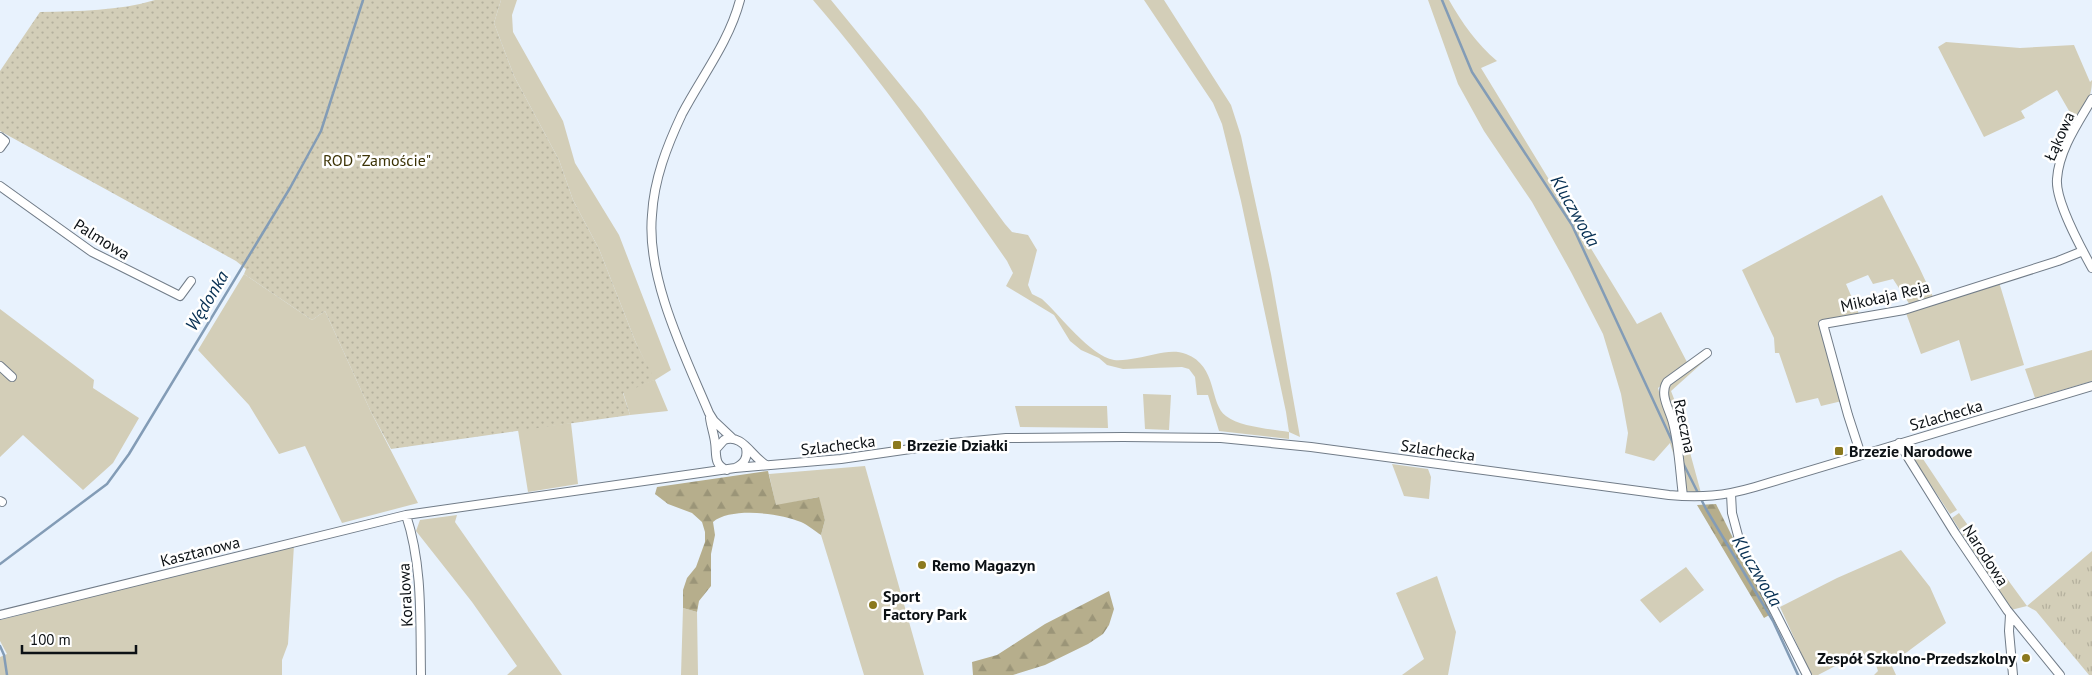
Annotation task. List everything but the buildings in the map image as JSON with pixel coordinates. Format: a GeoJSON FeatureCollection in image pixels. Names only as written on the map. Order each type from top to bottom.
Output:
{"type":"FeatureCollection","features":[{"type":"Feature","properties":{"kind":"street"},"geometry":{"type":"LineString","coordinates":[[740,0],[728,36],[684,110],[663,158],[655,188],[651,216],[652,243],[662,290],[672,324],[709,413],[714,421],[732,438],[739,440],[755,458],[766,465]]}},
{"type":"Feature","properties":{"kind":"street","name":"Łąkowa"},"geometry":{"type":"LineString","coordinates":[[2092,99],[2064,152],[2057,179],[2060,196],[2082,251],[2092,268]]}},
{"type":"Feature","properties":{"kind":"street"},"geometry":{"type":"LineString","coordinates":[[0,137],[5,141],[0,148]]}},
{"type":"Feature","properties":{"kind":"street","name":"Palmowa"},"geometry":{"type":"LineString","coordinates":[[0,186],[92,252],[130,273],[180,296],[191,282]]}},
{"type":"Feature","properties":{"kind":"street","name":"Mikołaja Reja"},"geometry":{"type":"LineString","coordinates":[[1861,455],[1823,324],[1904,310],[2058,261],[2082,251]]}},
{"type":"Feature","properties":{"kind":"street","name":"Rzeczna"},"geometry":{"type":"LineString","coordinates":[[1686,496],[1674,424],[1664,396],[1664,387],[1667,382],[1707,353]]}},
{"type":"Feature","properties":{"kind":"street"},"geometry":{"type":"LineString","coordinates":[[0,366],[12,377]]}},
{"type":"Feature","properties":{"kind":"street","name":"Szlachecka"},"geometry":{"type":"LineString","coordinates":[[406,515],[731,469],[842,459],[952,443],[1006,438],[1221,438],[1311,447],[1686,496],[1706,497],[1731,494],[2092,386]]}},
{"type":"Feature","properties":{"kind":"street"},"geometry":{"type":"LineString","coordinates":[[709,413],[715,452],[720,466],[731,469],[745,461],[746,448]]}},
{"type":"Feature","properties":{"kind":"street"},"geometry":{"type":"LineString","coordinates":[[700,473],[710,465],[721,442],[732,438]]}},
{"type":"Feature","properties":{"kind":"street","name":"Narodowa"},"geometry":{"type":"LineString","coordinates":[[1899,443],[1955,533],[2010,615],[2060,675]]}},
{"type":"Feature","properties":{"kind":"street"},"geometry":{"type":"LineString","coordinates":[[1731,494],[1732,513],[1740,543],[1807,675]]}},
{"type":"Feature","properties":{"kind":"street","name":"Kasztanowa"},"geometry":{"type":"LineString","coordinates":[[0,615],[406,515]]}},
{"type":"Feature","properties":{"kind":"street","name":"Koralowa"},"geometry":{"type":"LineString","coordinates":[[406,515],[418,560],[421,675]]}},
{"type":"Feature","properties":{"kind":"street"},"geometry":{"type":"LineString","coordinates":[[2010,615],[2009,631],[2013,675]]}},
{"type":"Feature","properties":{"kind":"green space","name":"ROD \"Zamoście\""},"geometry":{"type":"Polygon","coordinates":[[[155,0],[501,0],[494,23],[514,76],[559,160],[573,200],[599,249],[636,343],[655,380],[623,393],[630,415],[391,449],[371,412],[325,311],[312,320],[244,274],[246,269],[236,261],[0,131],[0,71],[40,12],[113,8],[155,0]]]}},
{"type":"Feature","properties":{"kind":"green space"},"geometry":{"type":"Polygon","coordinates":[[[501,0],[517,0],[512,15],[513,32],[563,121],[575,163],[619,235],[671,370],[655,380],[668,411],[630,415],[623,392],[654,380],[636,343],[599,249],[573,200],[559,160],[514,76],[494,23],[501,0]]]}},
{"type":"Feature","properties":{"kind":"green space"},"geometry":{"type":"Polygon","coordinates":[[[813,0],[831,0],[921,110],[1005,224],[1012,232],[1028,235],[1037,250],[1028,285],[1032,294],[1042,299],[1085,343],[1105,357],[1114,360],[1174,352],[1186,354],[1203,367],[1217,403],[1226,416],[1239,423],[1289,432],[1289,439],[1219,431],[1208,395],[1197,395],[1195,377],[1189,369],[1182,367],[1123,369],[1107,365],[1099,358],[1081,350],[1070,341],[1054,315],[1006,286],[1013,273],[1007,261],[889,95],[813,0]]]}},
{"type":"Feature","properties":{"kind":"green space"},"geometry":{"type":"Polygon","coordinates":[[[1144,0],[1164,0],[1231,105],[1241,136],[1271,274],[1300,437],[1289,432],[1241,201],[1222,124],[1213,103],[1144,0]]]}},
{"type":"Feature","properties":{"kind":"green space"},"geometry":{"type":"Polygon","coordinates":[[[1428,0],[1449,0],[1470,33],[1497,61],[1481,68],[1637,324],[1661,312],[1688,364],[1658,388],[1672,432],[1674,456],[1670,443],[1654,461],[1625,453],[1628,433],[1621,394],[1603,334],[1532,202],[1484,131],[1458,84],[1428,0]]]}},
{"type":"Feature","properties":{"kind":"green space"},"geometry":{"type":"Polygon","coordinates":[[[1946,42],[2020,48],[2074,45],[2090,82],[2092,80],[2088,102],[2081,111],[2072,116],[2057,90],[2021,111],[2025,118],[1984,137],[1938,47],[1946,42]]]}},
{"type":"Feature","properties":{"kind":"green space"},"geometry":{"type":"Polygon","coordinates":[[[1882,195],[1933,297],[1910,305],[1893,279],[1873,284],[1868,275],[1846,284],[1859,314],[1822,322],[1842,401],[1821,406],[1818,398],[1796,403],[1779,353],[1775,353],[1774,338],[1742,270],[1882,195]]]}},
{"type":"Feature","properties":{"kind":"green space"},"geometry":{"type":"Polygon","coordinates":[[[244,274],[312,320],[325,311],[371,412],[418,503],[342,523],[305,446],[279,454],[249,405],[198,350],[244,274]]]}},
{"type":"Feature","properties":{"kind":"green space"},"geometry":{"type":"Polygon","coordinates":[[[1999,282],[2024,365],[1971,381],[1959,340],[1921,354],[1906,313],[1999,282]]]}},
{"type":"Feature","properties":{"kind":"green space"},"geometry":{"type":"Polygon","coordinates":[[[0,309],[94,380],[93,388],[139,418],[113,463],[83,490],[23,435],[0,457],[0,309]]]}},
{"type":"Feature","properties":{"kind":"green space"},"geometry":{"type":"Polygon","coordinates":[[[2092,350],[2092,381],[2035,398],[2025,369],[2092,350]]]}},
{"type":"Feature","properties":{"kind":"green space"},"geometry":{"type":"Polygon","coordinates":[[[1709,354],[1710,356],[1671,391],[1683,422],[1701,493],[1686,491],[1677,423],[1667,392],[1672,383],[1709,354]]]}},
{"type":"Feature","properties":{"kind":"green space"},"geometry":{"type":"Polygon","coordinates":[[[1143,394],[1171,395],[1169,430],[1145,429],[1143,394]]]}},
{"type":"Feature","properties":{"kind":"green space"},"geometry":{"type":"Polygon","coordinates":[[[1015,406],[1107,406],[1108,428],[1020,427],[1015,406]]]}},
{"type":"Feature","properties":{"kind":"green space"},"geometry":{"type":"Polygon","coordinates":[[[571,423],[578,484],[528,492],[518,430],[571,423]]]}},
{"type":"Feature","properties":{"kind":"green space"},"geometry":{"type":"Polygon","coordinates":[[[1914,446],[1921,448],[1919,453],[1957,510],[1950,514],[1911,455],[1914,446]]]}},
{"type":"Feature","properties":{"kind":"green space"},"geometry":{"type":"Polygon","coordinates":[[[1392,464],[1428,469],[1431,477],[1429,499],[1404,496],[1392,464]]]}},
{"type":"Feature","properties":{"kind":"green space","name":"Sport Factory Park"},"geometry":{"type":"Polygon","coordinates":[[[865,466],[924,675],[864,675],[821,535],[825,520],[818,497],[776,506],[769,474],[865,466]]]}},
{"type":"Feature","properties":{"kind":"green space"},"geometry":{"type":"Polygon","coordinates":[[[768,471],[776,505],[819,497],[825,520],[821,535],[801,522],[781,516],[743,513],[721,517],[713,522],[715,535],[711,554],[711,586],[699,601],[697,612],[683,608],[683,590],[687,578],[696,567],[705,542],[705,532],[702,522],[692,513],[668,504],[655,494],[657,487],[768,471]]]}},
{"type":"Feature","properties":{"kind":"green space"},"geometry":{"type":"Polygon","coordinates":[[[1716,504],[1771,614],[1764,618],[1697,505],[1716,504]]]}},
{"type":"Feature","properties":{"kind":"green space"},"geometry":{"type":"Polygon","coordinates":[[[1959,513],[2027,606],[2011,610],[1952,518],[1959,513]]]}},
{"type":"Feature","properties":{"kind":"green space"},"geometry":{"type":"Polygon","coordinates":[[[457,515],[455,522],[562,675],[507,675],[517,666],[472,602],[416,531],[420,520],[457,515]]]}},
{"type":"Feature","properties":{"kind":"green space"},"geometry":{"type":"Polygon","coordinates":[[[294,545],[288,644],[282,660],[282,675],[0,675],[0,657],[7,654],[0,641],[0,620],[294,545]]]}},
{"type":"Feature","properties":{"kind":"green space"},"geometry":{"type":"Polygon","coordinates":[[[1901,550],[1930,587],[1946,623],[1891,664],[1896,675],[1874,675],[1878,671],[1875,662],[1864,660],[1849,664],[1845,661],[1818,675],[1811,675],[1780,607],[1837,578],[1901,550]]]}},
{"type":"Feature","properties":{"kind":"green space"},"geometry":{"type":"Polygon","coordinates":[[[2092,551],[2092,675],[2089,675],[2036,611],[2027,606],[2092,551]]]}},
{"type":"Feature","properties":{"kind":"green space"},"geometry":{"type":"Polygon","coordinates":[[[1686,567],[1704,590],[1660,623],[1640,600],[1686,567]]]}},
{"type":"Feature","properties":{"kind":"green space"},"geometry":{"type":"Polygon","coordinates":[[[1437,576],[1456,632],[1448,675],[1402,675],[1424,659],[1396,593],[1437,576]]]}},
{"type":"Feature","properties":{"kind":"green space"},"geometry":{"type":"Polygon","coordinates":[[[1109,591],[1114,609],[1109,625],[1103,634],[1088,644],[1045,665],[1013,675],[973,675],[972,662],[997,655],[1045,624],[1109,591]]]}},
{"type":"Feature","properties":{"kind":"green space"},"geometry":{"type":"Polygon","coordinates":[[[683,608],[697,612],[698,675],[681,675],[683,608]]]}},
{"type":"Feature","properties":{"kind":"waterway","name":"Wędonka"},"geometry":{"type":"LineString","coordinates":[[0,564],[107,484],[129,454],[290,188],[321,131],[363,0]]}},
{"type":"Feature","properties":{"kind":"waterway","name":"Kluczwoda"},"geometry":{"type":"LineString","coordinates":[[1442,0],[1472,72],[1572,225],[1673,443]]}},
{"type":"Feature","properties":{"kind":"waterway","name":"Kluczwoda"},"geometry":{"type":"LineString","coordinates":[[1682,461],[1706,509],[1773,621],[1798,675]]}},
{"type":"Feature","properties":{"kind":"waterway"},"geometry":{"type":"LineString","coordinates":[[0,646],[4,655],[7,675]]}},
{"type":"Feature","properties":{"kind":"place","name":"Brzezie Działki"},"geometry":{"type":"Point","coordinates":[897,445]}},
{"type":"Feature","properties":{"kind":"place","name":"Brzezie Narodowe"},"geometry":{"type":"Point","coordinates":[1839,451]}},
{"type":"Feature","properties":{"kind":"place","name":"Remo Magazyn"},"geometry":{"type":"Point","coordinates":[922,565]}},
{"type":"Feature","properties":{"kind":"place","name":"Sport Factory Park"},"geometry":{"type":"Point","coordinates":[873,605]}},
{"type":"Feature","properties":{"kind":"place","name":"Zespół Szkolno-Przedszkolny"},"geometry":{"type":"Point","coordinates":[2026,658]}}]}
